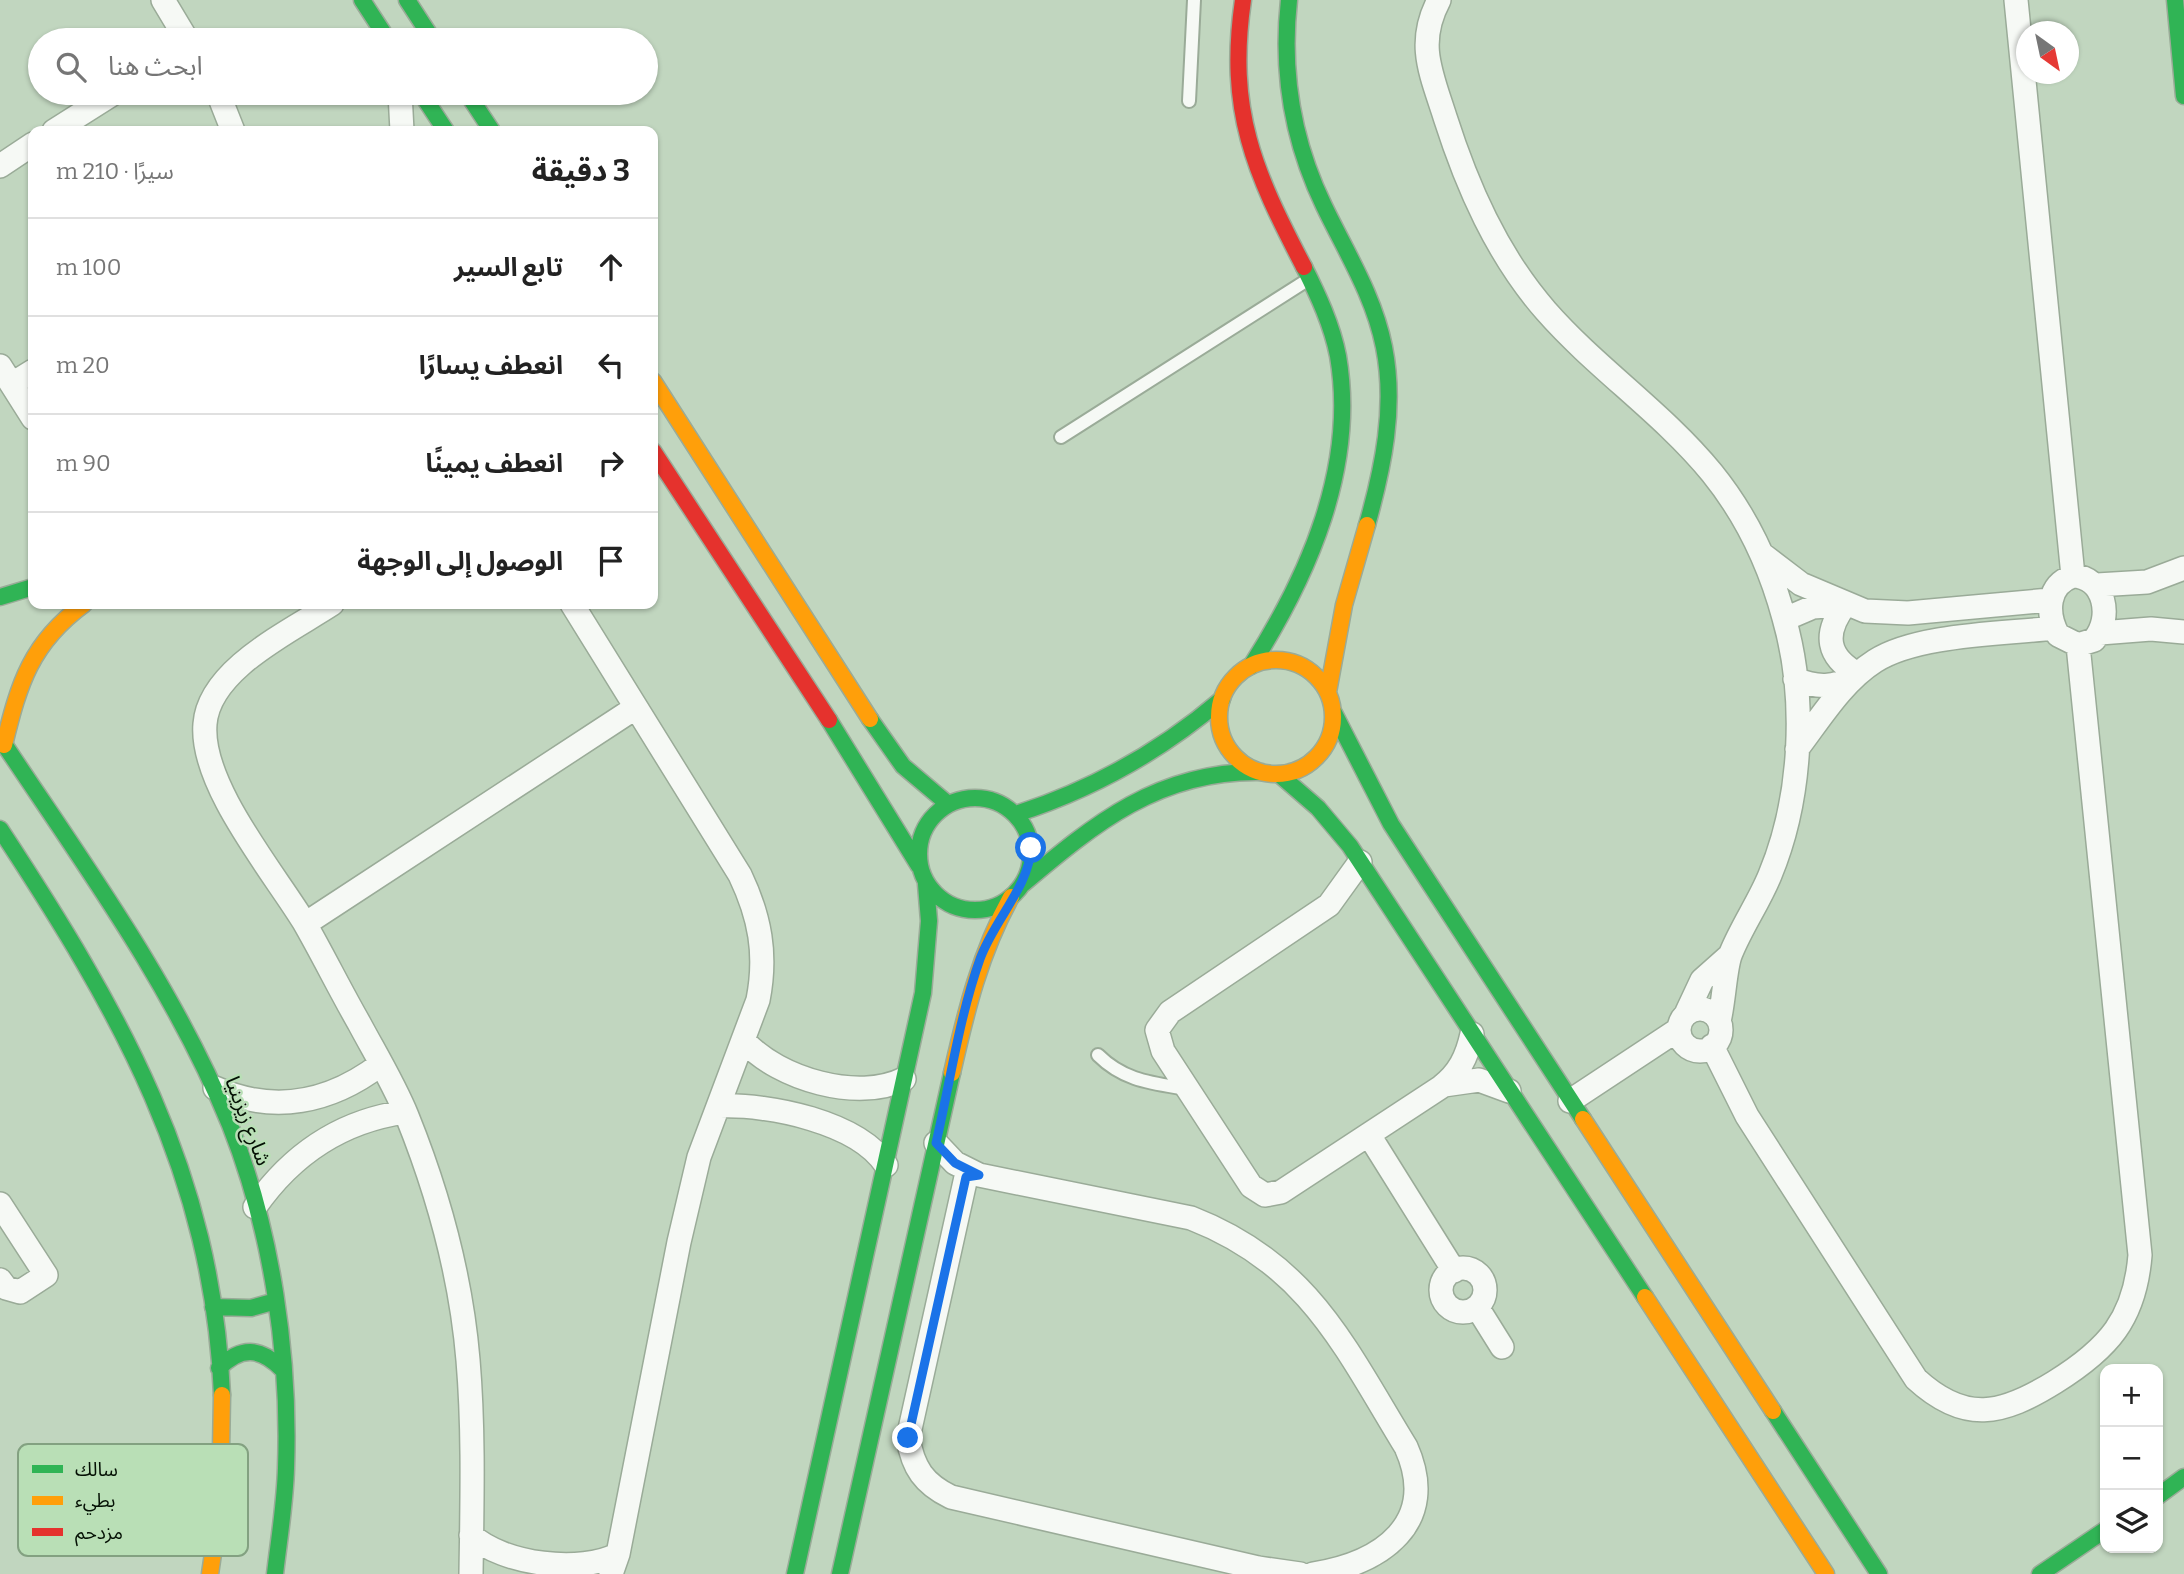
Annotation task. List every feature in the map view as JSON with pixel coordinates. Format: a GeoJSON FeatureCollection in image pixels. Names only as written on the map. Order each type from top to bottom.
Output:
{"type":"FeatureCollection","features":[{"type":"Feature","properties":{"kind":"street"},"geometry":{"type":"LineString","coordinates":[[163,0],[180,28]]}},
{"type":"Feature","properties":{"kind":"street"},"geometry":{"type":"LineString","coordinates":[[362,0],[380,28]]}},
{"type":"Feature","properties":{"kind":"street"},"geometry":{"type":"LineString","coordinates":[[407,0],[425,28]]}},
{"type":"Feature","properties":{"kind":"street"},"geometry":{"type":"LineString","coordinates":[[1016,814],[1049,805],[1112,779],[1170,743],[1222,699],[1233,680],[1251,666],[1269,641],[1297,587],[1338,465],[1343,426],[1343,388],[1337,350],[1326,313],[1245,134],[1237,83],[1238,32],[1243,0]]}},
{"type":"Feature","properties":{"kind":"street"},"geometry":{"type":"LineString","coordinates":[[1289,0],[1272,37],[1296,135],[1314,186],[1375,310],[1385,351],[1389,392],[1382,474],[1335,631],[1328,692]]}},
{"type":"Feature","properties":{"kind":"street"},"geometry":{"type":"LineString","coordinates":[[1439,0],[1429,20],[1425,45],[1430,70],[1462,170],[1483,216],[1518,273],[1546,310],[1685,443],[1713,475],[1763,555],[1785,620],[1795,679],[1797,749],[1779,850],[1729,956],[1702,980],[1683,1021],[1686,1046],[1703,1051],[1718,1040],[1719,1021],[1727,989],[1729,956]]}},
{"type":"Feature","properties":{"kind":"street"},"geometry":{"type":"LineString","coordinates":[[2016,0],[2073,576]]}},
{"type":"Feature","properties":{"kind":"street"},"geometry":{"type":"LineString","coordinates":[[2175,0],[2184,96]]}},
{"type":"Feature","properties":{"kind":"street"},"geometry":{"type":"LineString","coordinates":[[1238,32],[1272,37]]}},
{"type":"Feature","properties":{"kind":"street"},"geometry":{"type":"LineString","coordinates":[[62,126],[95,105]]}},
{"type":"Feature","properties":{"kind":"street"},"geometry":{"type":"LineString","coordinates":[[223,105],[231,126]]}},
{"type":"Feature","properties":{"kind":"street"},"geometry":{"type":"LineString","coordinates":[[401,105],[402,126]]}},
{"type":"Feature","properties":{"kind":"street"},"geometry":{"type":"LineString","coordinates":[[429,105],[443,126]]}},
{"type":"Feature","properties":{"kind":"street"},"geometry":{"type":"LineString","coordinates":[[475,105],[489,126]]}},
{"type":"Feature","properties":{"kind":"street"},"geometry":{"type":"LineString","coordinates":[[0,166],[28,147]]}},
{"type":"Feature","properties":{"kind":"street"},"geometry":{"type":"LineString","coordinates":[[28,371],[6,375],[28,410]]}},
{"type":"Feature","properties":{"kind":"street"},"geometry":{"type":"LineString","coordinates":[[658,390],[885,742],[903,766],[928,790],[948,804]]}},
{"type":"Feature","properties":{"kind":"street"},"geometry":{"type":"LineString","coordinates":[[658,459],[859,765],[919,866],[926,884],[928,957],[886,1165],[795,1574]]}},
{"type":"Feature","properties":{"kind":"street"},"geometry":{"type":"LineString","coordinates":[[1763,555],[1801,584],[1844,605],[1887,614],[2050,600]]}},
{"type":"Feature","properties":{"kind":"street"},"geometry":{"type":"LineString","coordinates":[[2097,585],[2147,582],[2184,568]]}},
{"type":"Feature","properties":{"kind":"street"},"geometry":{"type":"LineString","coordinates":[[2073,576],[2090,579],[2097,585],[2101,593],[2104,622],[2100,633],[2094,640],[2078,645],[2063,640],[2054,628],[2050,600],[2057,584],[2073,576]]}},
{"type":"Feature","properties":{"kind":"street"},"geometry":{"type":"LineString","coordinates":[[0,597],[28,589]]}},
{"type":"Feature","properties":{"kind":"street"},"geometry":{"type":"LineString","coordinates":[[1785,620],[1814,607],[1844,605]]}},
{"type":"Feature","properties":{"kind":"street"},"geometry":{"type":"LineString","coordinates":[[1844,605],[1834,619],[1830,635],[1834,652],[1844,666],[1858,674]]}},
{"type":"Feature","properties":{"kind":"street"},"geometry":{"type":"LineString","coordinates":[[2,742],[22,674],[33,652],[48,632],[78,609]]}},
{"type":"Feature","properties":{"kind":"street"},"geometry":{"type":"LineString","coordinates":[[325,609],[233,672],[212,699],[205,721],[208,764],[220,790],[305,924],[381,1064],[405,1112],[439,1211],[464,1322],[471,1395],[471,1574]]}},
{"type":"Feature","properties":{"kind":"street"},"geometry":{"type":"LineString","coordinates":[[471,1535],[503,1556],[572,1567],[615,1564],[679,1242],[699,1157],[745,1042],[763,975],[763,940],[755,906],[740,875],[575,609]]}},
{"type":"Feature","properties":{"kind":"street"},"geometry":{"type":"LineString","coordinates":[[1795,679],[1811,685],[1844,683],[1891,652],[1910,646],[2054,628]]}},
{"type":"Feature","properties":{"kind":"street"},"geometry":{"type":"LineString","coordinates":[[2100,633],[2151,629],[2184,632]]}},
{"type":"Feature","properties":{"kind":"street"},"geometry":{"type":"LineString","coordinates":[[1712,1046],[1747,1116],[1916,1379],[1934,1395],[1968,1409],[2004,1408],[2027,1399],[2078,1368],[2111,1338],[2133,1299],[2140,1255],[2078,645]]}},
{"type":"Feature","properties":{"kind":"street"},"geometry":{"type":"LineString","coordinates":[[1251,666],[1273,660],[1295,663],[1314,674],[1328,692],[1334,713],[1391,824],[1570,1101],[1849,1550],[1879,1574]]}},
{"type":"Feature","properties":{"kind":"street"},"geometry":{"type":"LineString","coordinates":[[1797,749],[1858,674]]}},
{"type":"Feature","properties":{"kind":"street"},"geometry":{"type":"LineString","coordinates":[[1222,699],[1219,721],[1225,743],[1239,761],[1258,772]]}},
{"type":"Feature","properties":{"kind":"street"},"geometry":{"type":"LineString","coordinates":[[305,924],[635,708]]}},
{"type":"Feature","properties":{"kind":"street"},"geometry":{"type":"LineString","coordinates":[[840,1574],[980,958],[1011,897],[1023,884],[1101,823],[1166,786],[1211,771],[1280,775],[1301,769],[1320,755],[1331,736],[1334,713]]}},
{"type":"Feature","properties":{"kind":"street","name":"شارع زيزينيا"},"geometry":{"type":"LineString","coordinates":[[2,742],[113,907],[162,987],[215,1088],[255,1207],[276,1301],[286,1439],[275,1574]]}},
{"type":"Feature","properties":{"kind":"street"},"geometry":{"type":"LineString","coordinates":[[1280,775],[1318,808],[1360,862],[1824,1571],[1849,1550]]}},
{"type":"Feature","properties":{"kind":"street"},"geometry":{"type":"LineString","coordinates":[[919,866],[918,848],[923,830],[934,815],[948,804],[966,798],[984,798],[1001,803],[1016,814],[1026,830],[1031,848],[1030,866],[1023,884]]}},
{"type":"Feature","properties":{"kind":"street"},"geometry":{"type":"LineString","coordinates":[[0,830],[95,977],[155,1097],[189,1200],[213,1307],[224,1423],[223,1444]]}},
{"type":"Feature","properties":{"kind":"street"},"geometry":{"type":"LineString","coordinates":[[1329,905],[1360,862]]}},
{"type":"Feature","properties":{"kind":"street"},"geometry":{"type":"LineString","coordinates":[[926,884],[939,898],[956,908],[975,911],[994,907],[1011,897]]}},
{"type":"Feature","properties":{"kind":"street"},"geometry":{"type":"LineString","coordinates":[[1381,894],[1363,895],[1329,905],[1162,1020],[1157,1030],[1158,1041],[1187,1088],[1251,1186],[1265,1195],[1281,1192],[1444,1084],[1456,1074],[1464,1062],[1472,1034]]}},
{"type":"Feature","properties":{"kind":"street"},"geometry":{"type":"LineString","coordinates":[[1570,1101],[1683,1021],[1705,1009],[1719,1021]]}},
{"type":"Feature","properties":{"kind":"street"},"geometry":{"type":"LineString","coordinates":[[745,1042],[772,1066],[820,1082],[872,1090],[904,1079]]}},
{"type":"Feature","properties":{"kind":"street"},"geometry":{"type":"LineString","coordinates":[[215,1088],[253,1101],[293,1103],[332,1094],[381,1064]]}},
{"type":"Feature","properties":{"kind":"street"},"geometry":{"type":"LineString","coordinates":[[1444,1084],[1479,1080],[1509,1091]]}},
{"type":"Feature","properties":{"kind":"street"},"geometry":{"type":"LineString","coordinates":[[720,1107],[765,1110],[853,1134],[872,1147],[886,1165]]}},
{"type":"Feature","properties":{"kind":"street"},"geometry":{"type":"LineString","coordinates":[[255,1207],[280,1174],[319,1142],[365,1120],[405,1112]]}},
{"type":"Feature","properties":{"kind":"street"},"geometry":{"type":"LineString","coordinates":[[1369,1135],[1454,1271]]}},
{"type":"Feature","properties":{"kind":"street"},"geometry":{"type":"LineString","coordinates":[[936,1143],[972,1176],[1204,1223],[1260,1253],[1317,1306],[1406,1447],[1415,1468],[1418,1490],[1413,1512],[1402,1532],[1386,1548],[1363,1561],[1337,1570],[1313,1574]]}},
{"type":"Feature","properties":{"kind":"street"},"geometry":{"type":"LineString","coordinates":[[925,1193],[972,1176]]}},
{"type":"Feature","properties":{"kind":"street"},"geometry":{"type":"LineString","coordinates":[[972,1176],[908,1438],[911,1457],[920,1475],[933,1488],[951,1497],[1258,1568],[1300,1574]]}},
{"type":"Feature","properties":{"kind":"street"},"geometry":{"type":"LineString","coordinates":[[0,1204],[46,1275],[20,1292],[6,1288],[0,1280]]}},
{"type":"Feature","properties":{"kind":"street"},"geometry":{"type":"LineString","coordinates":[[1469,1269],[1481,1279],[1484,1294],[1477,1307],[1464,1312],[1445,1303],[1442,1296],[1443,1281],[1454,1271],[1469,1269]]}},
{"type":"Feature","properties":{"kind":"street"},"geometry":{"type":"LineString","coordinates":[[213,1307],[239,1309],[276,1301]]}},
{"type":"Feature","properties":{"kind":"street"},"geometry":{"type":"LineString","coordinates":[[1477,1307],[1502,1348]]}},
{"type":"Feature","properties":{"kind":"street"},"geometry":{"type":"LineString","coordinates":[[219,1368],[229,1357],[242,1350],[257,1350],[270,1356],[282,1368]]}},
{"type":"Feature","properties":{"kind":"street"},"geometry":{"type":"LineString","coordinates":[[2163,1492],[2184,1477]]}},
{"type":"Feature","properties":{"kind":"street"},"geometry":{"type":"LineString","coordinates":[[2040,1574],[2100,1534]]}},
{"type":"Feature","properties":{"kind":"street"},"geometry":{"type":"LineString","coordinates":[[210,1574],[212,1556]]}},
{"type":"Feature","properties":{"kind":"lane"},"geometry":{"type":"LineString","coordinates":[[1189,101],[1194,0]]}},
{"type":"Feature","properties":{"kind":"lane"},"geometry":{"type":"LineString","coordinates":[[1061,437],[1310,278]]}},
{"type":"Feature","properties":{"kind":"lane"},"geometry":{"type":"LineString","coordinates":[[1098,1055],[1110,1067],[1139,1081],[1187,1088]]}},
{"type":"Feature","properties":{"kind":"traffic: fast"},"geometry":{"type":"LineString","coordinates":[[362,0],[380,28]]}},
{"type":"Feature","properties":{"kind":"traffic: fast"},"geometry":{"type":"LineString","coordinates":[[407,0],[425,28]]}},
{"type":"Feature","properties":{"kind":"traffic: fast"},"geometry":{"type":"LineString","coordinates":[[1289,0],[1288,80],[1297,131],[1313,181],[1374,310],[1384,347],[1389,392],[1386,437],[1367,525]]}},
{"type":"Feature","properties":{"kind":"traffic: fast"},"geometry":{"type":"LineString","coordinates":[[2175,0],[2184,96]]}},
{"type":"Feature","properties":{"kind":"traffic: fast"},"geometry":{"type":"LineString","coordinates":[[429,105],[443,126]]}},
{"type":"Feature","properties":{"kind":"traffic: fast"},"geometry":{"type":"LineString","coordinates":[[475,105],[489,126]]}},
{"type":"Feature","properties":{"kind":"traffic: fast"},"geometry":{"type":"LineString","coordinates":[[1251,666],[1292,595],[1309,557],[1334,478],[1341,438],[1342,397],[1338,356],[1328,322],[1304,267]]}},
{"type":"Feature","properties":{"kind":"traffic: fast"},"geometry":{"type":"LineString","coordinates":[[0,597],[28,589]]}},
{"type":"Feature","properties":{"kind":"traffic: fast"},"geometry":{"type":"LineString","coordinates":[[1016,814],[1072,793],[1125,767],[1175,736],[1222,699]]}},
{"type":"Feature","properties":{"kind":"traffic: fast"},"geometry":{"type":"LineString","coordinates":[[1334,713],[1391,824],[1583,1119]]}},
{"type":"Feature","properties":{"kind":"traffic: fast"},"geometry":{"type":"LineString","coordinates":[[870,719],[903,766],[948,804]]}},
{"type":"Feature","properties":{"kind":"traffic: fast"},"geometry":{"type":"LineString","coordinates":[[829,720],[919,866]]}},
{"type":"Feature","properties":{"kind":"traffic: fast"},"geometry":{"type":"LineString","coordinates":[[0,738],[94,878],[154,974],[207,1073],[245,1166],[267,1250],[285,1382],[285,1481],[275,1574]]}},
{"type":"Feature","properties":{"kind":"traffic: fast"},"geometry":{"type":"LineString","coordinates":[[1023,884],[1103,821],[1159,791],[1190,780],[1222,774],[1258,772]]}},
{"type":"Feature","properties":{"kind":"traffic: fast"},"geometry":{"type":"LineString","coordinates":[[1280,775],[1318,808],[1350,846],[1645,1297]]}},
{"type":"Feature","properties":{"kind":"traffic: fast"},"geometry":{"type":"LineString","coordinates":[[975,798],[997,802],[1015,814],[1027,832],[1031,854],[1027,876],[1015,894],[997,906],[975,910],[953,906],[935,894],[923,876],[919,854],[923,832],[935,814],[953,802],[975,798]]}},
{"type":"Feature","properties":{"kind":"traffic: fast"},"geometry":{"type":"LineString","coordinates":[[0,829],[84,962],[152,1096],[179,1166],[200,1238],[215,1314],[222,1395]]}},
{"type":"Feature","properties":{"kind":"traffic: fast"},"geometry":{"type":"LineString","coordinates":[[795,1574],[923,993],[929,921],[926,884]]}},
{"type":"Feature","properties":{"kind":"traffic: fast"},"geometry":{"type":"LineString","coordinates":[[840,1574],[952,1073]]}},
{"type":"Feature","properties":{"kind":"traffic: fast"},"geometry":{"type":"LineString","coordinates":[[213,1307],[251,1308],[276,1301]]}},
{"type":"Feature","properties":{"kind":"traffic: fast"},"geometry":{"type":"LineString","coordinates":[[219,1368],[235,1356],[251,1352],[266,1356],[282,1369]]}},
{"type":"Feature","properties":{"kind":"traffic: fast"},"geometry":{"type":"LineString","coordinates":[[1773,1411],[1879,1574]]}},
{"type":"Feature","properties":{"kind":"traffic: fast"},"geometry":{"type":"LineString","coordinates":[[2163,1492],[2184,1477]]}},
{"type":"Feature","properties":{"kind":"traffic: fast"},"geometry":{"type":"LineString","coordinates":[[2040,1574],[2100,1533]]}},
{"type":"Feature","properties":{"kind":"traffic: slow"},"geometry":{"type":"LineString","coordinates":[[658,389],[870,719]]}},
{"type":"Feature","properties":{"kind":"traffic: slow"},"geometry":{"type":"LineString","coordinates":[[1328,692],[1344,605],[1367,525]]}},
{"type":"Feature","properties":{"kind":"traffic: slow"},"geometry":{"type":"LineString","coordinates":[[4,745],[15,702],[39,649],[78,609]]}},
{"type":"Feature","properties":{"kind":"traffic: slow"},"geometry":{"type":"LineString","coordinates":[[1276,660],[1298,665],[1316,677],[1328,695],[1333,717],[1328,739],[1316,757],[1298,769],[1276,774],[1254,769],[1236,757],[1224,739],[1219,717],[1224,695],[1236,677],[1254,665],[1276,660]]}},
{"type":"Feature","properties":{"kind":"traffic: slow"},"geometry":{"type":"LineString","coordinates":[[952,1073],[982,961],[1011,897]]}},
{"type":"Feature","properties":{"kind":"traffic: slow"},"geometry":{"type":"LineString","coordinates":[[1583,1119],[1773,1411]]}},
{"type":"Feature","properties":{"kind":"traffic: slow"},"geometry":{"type":"LineString","coordinates":[[1645,1297],[1826,1574]]}},
{"type":"Feature","properties":{"kind":"traffic: slow"},"geometry":{"type":"LineString","coordinates":[[221,1444],[222,1395]]}},
{"type":"Feature","properties":{"kind":"traffic: slow"},"geometry":{"type":"LineString","coordinates":[[210,1574],[213,1556]]}},
{"type":"Feature","properties":{"kind":"traffic: jam"},"geometry":{"type":"LineString","coordinates":[[1243,0],[1239,75],[1242,108],[1249,139],[1271,200],[1304,267]]}},
{"type":"Feature","properties":{"kind":"traffic: jam"},"geometry":{"type":"LineString","coordinates":[[658,459],[829,720]]}},
{"type":"Feature","properties":{"kind":"route"},"geometry":{"type":"LineString","coordinates":[[908,1438],[966,1177],[979,1175],[955,1163],[936,1143],[980,958],[1011,897],[1023,884],[1030,866],[1031,848]]}}]}
